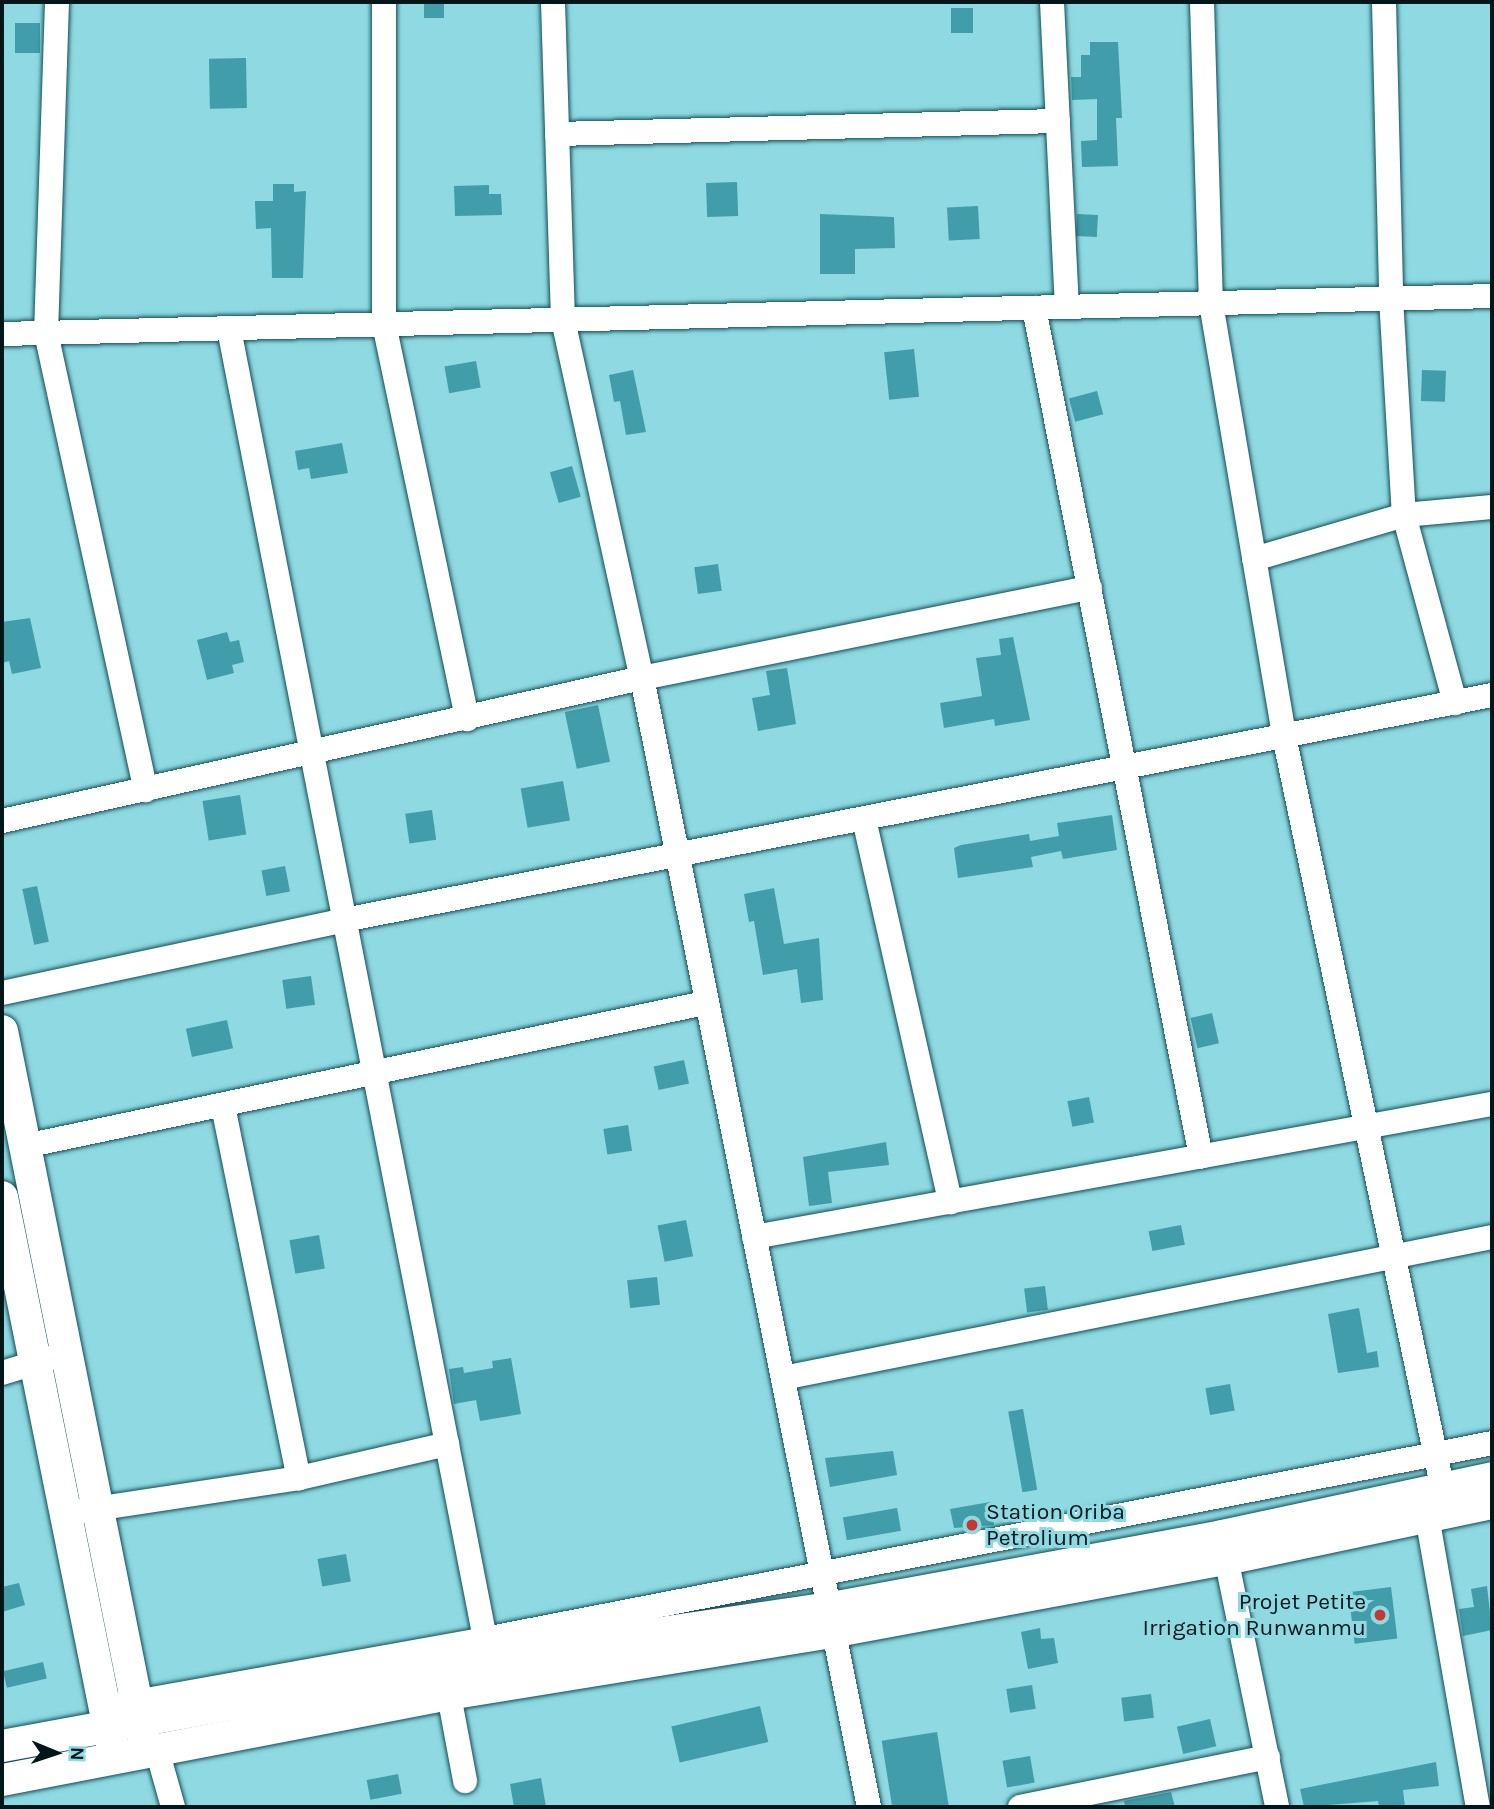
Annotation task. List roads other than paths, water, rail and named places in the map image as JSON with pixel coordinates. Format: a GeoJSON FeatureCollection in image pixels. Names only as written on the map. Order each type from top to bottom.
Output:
{"type":"FeatureCollection","features":[{"type":"Feature","properties":{"kind":"main road"},"geometry":{"type":"LineString","coordinates":[[2,1031],[139,1710],[152,1751]]}},
{"type":"Feature","properties":{"kind":"main road"},"geometry":{"type":"LineString","coordinates":[[2,1197],[63,1514],[115,1758]]}},
{"type":"Feature","properties":{"kind":"main road"},"geometry":{"type":"LineString","coordinates":[[1439,1506],[1492,1478]]}},
{"type":"Feature","properties":{"kind":"main road"},"geometry":{"type":"LineString","coordinates":[[2,1746],[106,1716],[139,1710],[446,1679],[833,1619],[1439,1506],[1492,1503]]}},
{"type":"Feature","properties":{"kind":"main road"},"geometry":{"type":"LineString","coordinates":[[2,1780],[152,1751],[446,1679]]}},
{"type":"Feature","properties":{"kind":"street"},"geometry":{"type":"LineString","coordinates":[[57,2],[46,333],[146,790]]}},
{"type":"Feature","properties":{"kind":"street"},"geometry":{"type":"LineString","coordinates":[[384,2],[384,324],[467,719]]}},
{"type":"Feature","properties":{"kind":"street"},"geometry":{"type":"LineString","coordinates":[[553,2],[563,320],[642,678],[674,856],[823,1570],[869,1807]]}},
{"type":"Feature","properties":{"kind":"street"},"geometry":{"type":"LineString","coordinates":[[1052,2],[1067,307]]}},
{"type":"Feature","properties":{"kind":"street"},"geometry":{"type":"LineString","coordinates":[[1202,2],[1211,303],[1284,736],[1435,1454],[1439,1506],[1482,1759],[1478,1807]]}},
{"type":"Feature","properties":{"kind":"street"},"geometry":{"type":"LineString","coordinates":[[1384,2],[1391,298],[1404,515],[1455,703]]}},
{"type":"Feature","properties":{"kind":"street"},"geometry":{"type":"LineString","coordinates":[[557,134],[1058,121]]}},
{"type":"Feature","properties":{"kind":"street"},"geometry":{"type":"LineString","coordinates":[[2,334],[1492,296]]}},
{"type":"Feature","properties":{"kind":"street"},"geometry":{"type":"LineString","coordinates":[[1034,308],[1201,1157]]}},
{"type":"Feature","properties":{"kind":"street"},"geometry":{"type":"LineString","coordinates":[[229,329],[485,1639]]}},
{"type":"Feature","properties":{"kind":"street"},"geometry":{"type":"LineString","coordinates":[[1254,559],[1404,515],[1492,507]]}},
{"type":"Feature","properties":{"kind":"street"},"geometry":{"type":"LineString","coordinates":[[2,821],[312,754],[642,678],[1090,589]]}},
{"type":"Feature","properties":{"kind":"street"},"geometry":{"type":"LineString","coordinates":[[2,993],[344,920],[1492,695]]}},
{"type":"Feature","properties":{"kind":"street"},"geometry":{"type":"LineString","coordinates":[[864,819],[950,1202]]}},
{"type":"Feature","properties":{"kind":"street"},"geometry":{"type":"LineString","coordinates":[[25,1146],[705,1003]]}},
{"type":"Feature","properties":{"kind":"street"},"geometry":{"type":"LineString","coordinates":[[754,1237],[1492,1104]]}},
{"type":"Feature","properties":{"kind":"street"},"geometry":{"type":"LineString","coordinates":[[223,1106],[299,1478]]}},
{"type":"Feature","properties":{"kind":"street"},"geometry":{"type":"LineString","coordinates":[[783,1378],[1492,1237]]}},
{"type":"Feature","properties":{"kind":"street"},"geometry":{"type":"LineString","coordinates":[[2,1373],[67,1353]]}},
{"type":"Feature","properties":{"kind":"street"},"geometry":{"type":"LineString","coordinates":[[139,1710],[823,1570],[1492,1443]]}},
{"type":"Feature","properties":{"kind":"street"},"geometry":{"type":"LineString","coordinates":[[63,1514],[299,1478],[447,1444]]}},
{"type":"Feature","properties":{"kind":"street"},"geometry":{"type":"LineString","coordinates":[[1224,1547],[1277,1807]]}},
{"type":"Feature","properties":{"kind":"street"},"geometry":{"type":"LineString","coordinates":[[446,1679],[465,1781]]}},
{"type":"Feature","properties":{"kind":"street"},"geometry":{"type":"LineString","coordinates":[[152,1751],[173,1807]]}},
{"type":"Feature","properties":{"kind":"street"},"geometry":{"type":"LineString","coordinates":[[1020,1807],[1268,1757]]}},
{"type":"Feature","properties":{"kind":"place","name":"Station Oriba Petrolium"},"geometry":{"type":"Point","coordinates":[972,1525]}},
{"type":"Feature","properties":{"kind":"place","name":"Projet Petite Irrigation Runwanmu"},"geometry":{"type":"Point","coordinates":[1380,1615]}}]}
